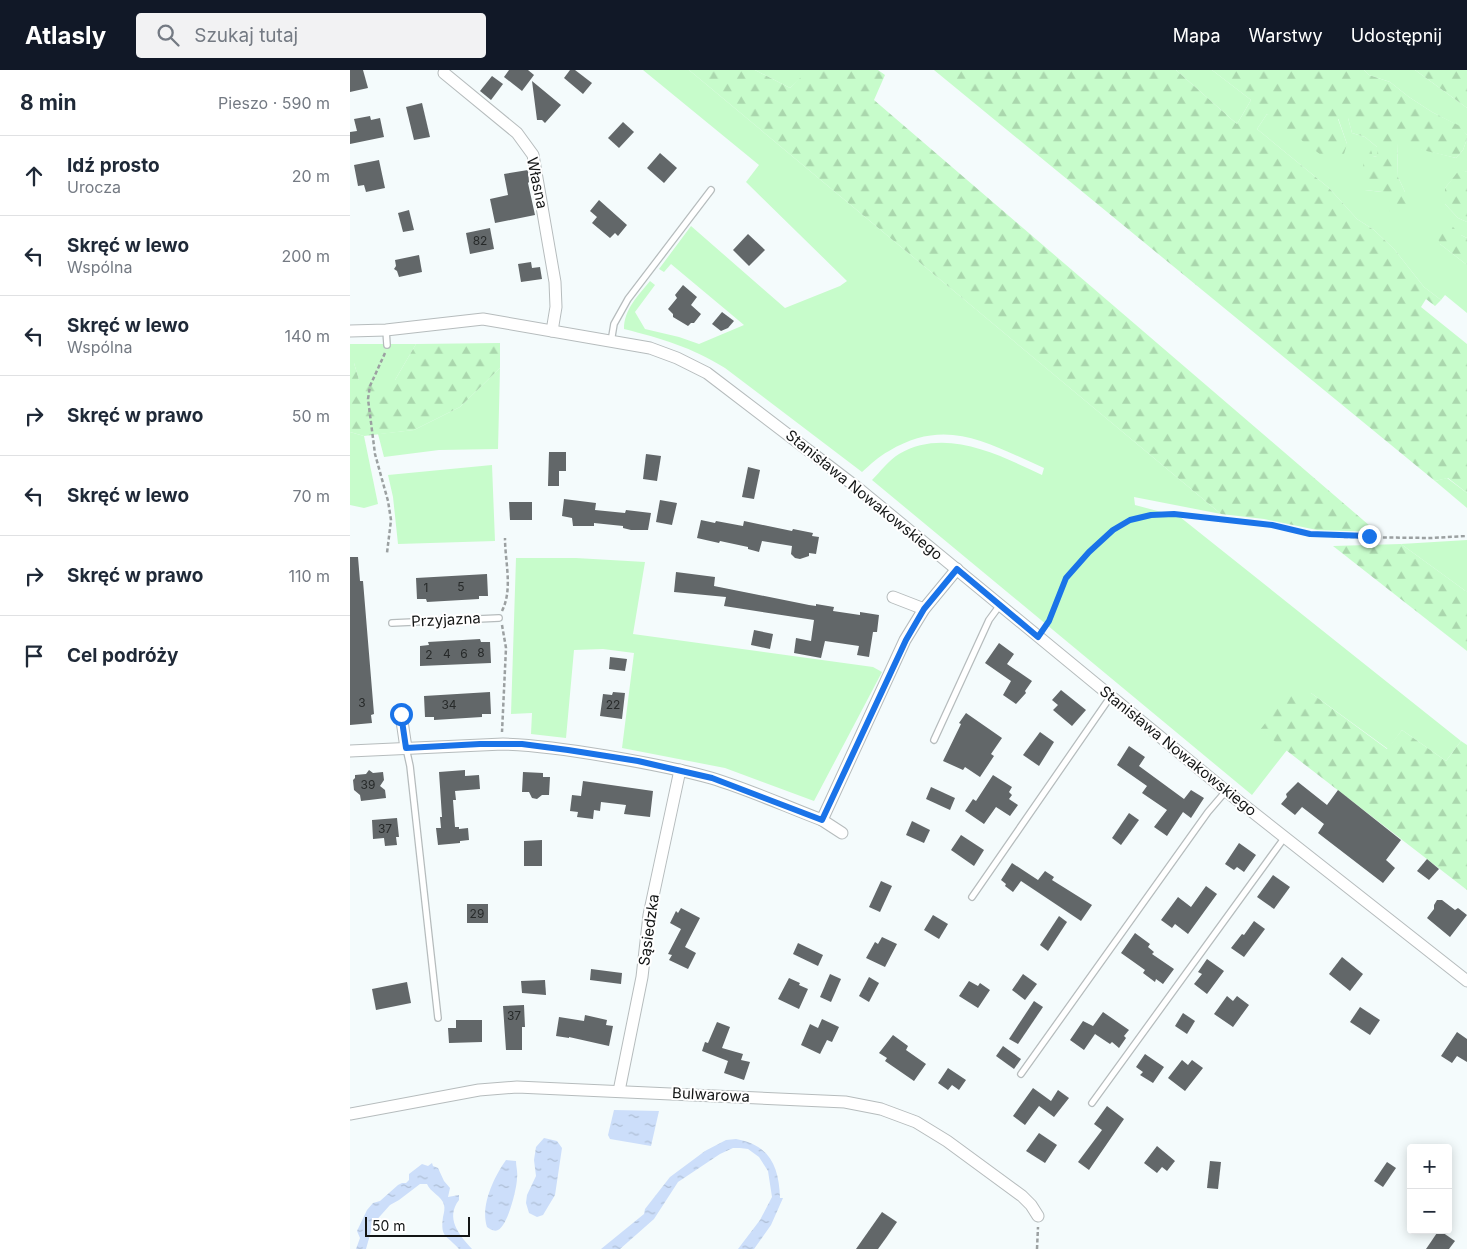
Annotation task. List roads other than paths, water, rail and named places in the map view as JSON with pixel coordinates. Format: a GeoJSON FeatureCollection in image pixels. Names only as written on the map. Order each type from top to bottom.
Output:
{"type":"FeatureCollection","features":[{"type":"Feature","properties":{"kind":"street","name":"Własna"},"geometry":{"type":"LineString","coordinates":[[444,73],[517,133],[533,155],[555,282],[556,307],[552,331]]}},
{"type":"Feature","properties":{"kind":"street","name":"Stanisława Nowakowskiego"},"geometry":{"type":"LineString","coordinates":[[350,331],[386,330],[483,319],[650,348],[677,358],[707,373],[844,477],[1226,791],[1467,981]]}},
{"type":"Feature","properties":{"kind":"street"},"geometry":{"type":"LineString","coordinates":[[822,820],[899,654],[924,609],[957,569]]}},
{"type":"Feature","properties":{"kind":"street"},"geometry":{"type":"LineString","coordinates":[[893,597],[924,609]]}},
{"type":"Feature","properties":{"kind":"street"},"geometry":{"type":"LineString","coordinates":[[401,714],[406,748]]}},
{"type":"Feature","properties":{"kind":"street"},"geometry":{"type":"LineString","coordinates":[[350,751],[503,744],[522,744],[568,750],[680,770],[729,784],[822,820],[842,833]]}},
{"type":"Feature","properties":{"kind":"street","name":"Sąsiedzka"},"geometry":{"type":"LineString","coordinates":[[619,1091],[642,977],[649,915],[680,770]]}},
{"type":"Feature","properties":{"kind":"street","name":"Bulwarowa"},"geometry":{"type":"LineString","coordinates":[[350,1114],[479,1090],[517,1087],[826,1100],[852,1103],[881,1109],[916,1122],[1022,1196],[1038,1216]]}},
{"type":"Feature","properties":{"kind":"lane"},"geometry":{"type":"LineString","coordinates":[[611,342],[614,324],[628,299],[711,190]]}},
{"type":"Feature","properties":{"kind":"lane"},"geometry":{"type":"LineString","coordinates":[[386,330],[387,345]]}},
{"type":"Feature","properties":{"kind":"lane"},"geometry":{"type":"LineString","coordinates":[[934,740],[989,620],[1000,605]]}},
{"type":"Feature","properties":{"kind":"lane","name":"Przyjazna"},"geometry":{"type":"LineString","coordinates":[[392,623],[499,618]]}},
{"type":"Feature","properties":{"kind":"lane"},"geometry":{"type":"LineString","coordinates":[[972,897],[1111,696]]}},
{"type":"Feature","properties":{"kind":"lane"},"geometry":{"type":"LineString","coordinates":[[406,748],[410,766],[438,1018]]}},
{"type":"Feature","properties":{"kind":"lane"},"geometry":{"type":"LineString","coordinates":[[1021,1074],[1208,812],[1226,791]]}},
{"type":"Feature","properties":{"kind":"lane"},"geometry":{"type":"LineString","coordinates":[[1092,1103],[1285,837]]}},
{"type":"Feature","properties":{"kind":"water"},"geometry":{"type":"Polygon","coordinates":[[[614,1110],[659,1111],[651,1146],[610,1139],[608,1135],[614,1110]]]}},
{"type":"Feature","properties":{"kind":"water"},"geometry":{"type":"Polygon","coordinates":[[[544,1138],[557,1141],[562,1148],[555,1195],[543,1215],[537,1217],[529,1213],[526,1203],[527,1195],[536,1176],[534,1160],[536,1147],[544,1138]]]}},
{"type":"Feature","properties":{"kind":"water"},"geometry":{"type":"Polygon","coordinates":[[[736,1139],[757,1146],[770,1158],[777,1176],[780,1198],[783,1198],[771,1225],[754,1249],[738,1249],[760,1220],[772,1197],[768,1171],[759,1157],[748,1149],[733,1148],[720,1154],[678,1182],[654,1219],[620,1249],[601,1249],[644,1214],[645,1209],[670,1177],[705,1151],[726,1140],[736,1139]]]}},
{"type":"Feature","properties":{"kind":"water"},"geometry":{"type":"Polygon","coordinates":[[[506,1160],[516,1161],[517,1176],[515,1190],[511,1206],[502,1227],[494,1230],[487,1227],[485,1210],[489,1192],[506,1160]]]}},
{"type":"Feature","properties":{"kind":"water"},"geometry":{"type":"Polygon","coordinates":[[[432,1163],[433,1166],[438,1168],[444,1181],[450,1188],[448,1197],[459,1195],[459,1200],[453,1213],[455,1226],[472,1249],[459,1249],[445,1236],[442,1224],[443,1202],[427,1184],[420,1184],[390,1205],[373,1224],[366,1249],[356,1249],[360,1238],[357,1231],[367,1210],[373,1203],[380,1201],[398,1185],[406,1183],[409,1180],[409,1174],[422,1164],[428,1166],[432,1163]]]}}]}
